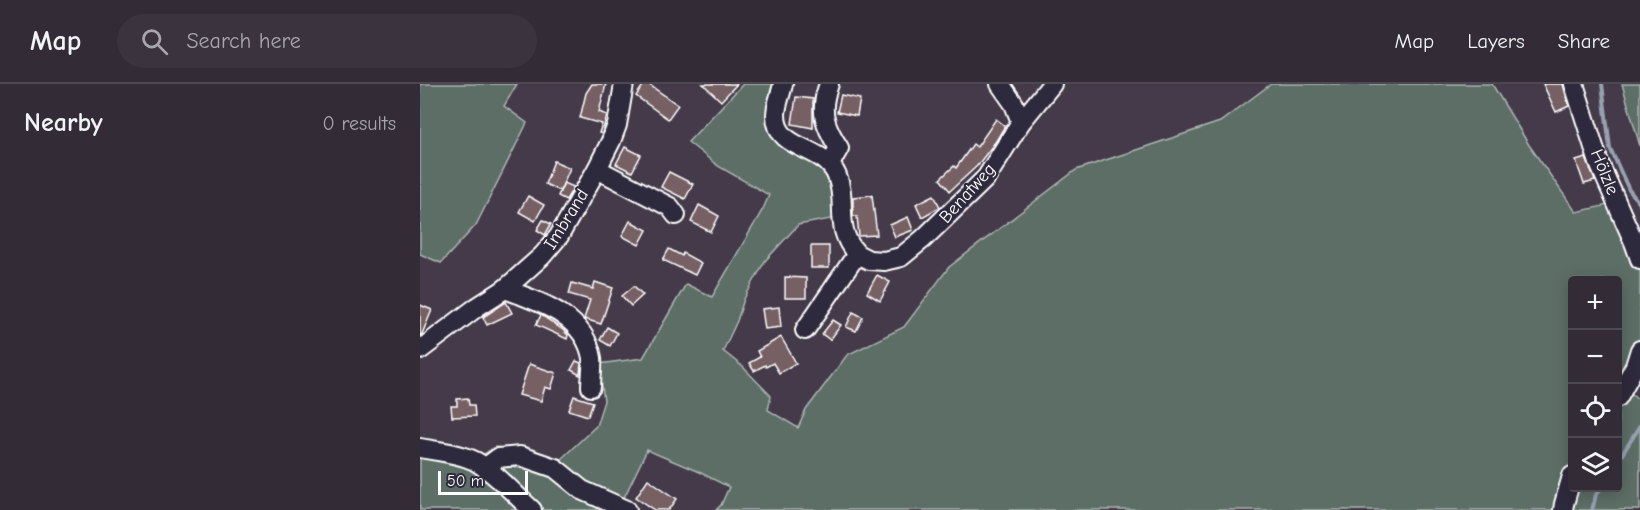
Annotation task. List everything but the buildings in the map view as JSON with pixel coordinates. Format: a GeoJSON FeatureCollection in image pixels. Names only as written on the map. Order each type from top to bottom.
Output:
{"type":"FeatureCollection","features":[{"type":"Feature","properties":{"kind":"street","name":"Imbrand"},"geometry":{"type":"LineString","coordinates":[[420,350],[477,307],[505,290],[542,256],[559,236],[597,169],[617,125],[624,84]]}},
{"type":"Feature","properties":{"kind":"street"},"geometry":{"type":"LineString","coordinates":[[783,84],[776,114],[777,128],[784,137],[814,152],[830,164],[836,173],[840,184],[844,234],[857,254],[806,330]]}},
{"type":"Feature","properties":{"kind":"street"},"geometry":{"type":"LineString","coordinates":[[829,84],[825,95],[824,118],[839,148],[830,164]]}},
{"type":"Feature","properties":{"kind":"street"},"geometry":{"type":"LineString","coordinates":[[1000,84],[1014,104],[1021,122]]}},
{"type":"Feature","properties":{"kind":"street","name":"Benatweg"},"geometry":{"type":"LineString","coordinates":[[857,254],[869,260],[884,261],[901,257],[923,239],[986,178],[1021,122],[1052,84]]}},
{"type":"Feature","properties":{"kind":"street","name":"Hölzle"},"geometry":{"type":"LineString","coordinates":[[1574,84],[1599,163],[1640,259]]}},
{"type":"Feature","properties":{"kind":"street","name":"Imbrand"},"geometry":{"type":"LineString","coordinates":[[597,169],[670,207],[676,215]]}},
{"type":"Feature","properties":{"kind":"street"},"geometry":{"type":"LineString","coordinates":[[505,290],[543,303],[576,326],[586,338],[592,359],[591,387]]}},
{"type":"Feature","properties":{"kind":"street"},"geometry":{"type":"LineString","coordinates":[[1622,388],[1635,366],[1640,350]]}},
{"type":"Feature","properties":{"kind":"street"},"geometry":{"type":"LineString","coordinates":[[420,448],[473,460],[532,510]]}},
{"type":"Feature","properties":{"kind":"street"},"geometry":{"type":"LineString","coordinates":[[485,468],[498,458],[520,456],[555,468],[582,490],[627,510]]}},
{"type":"Feature","properties":{"kind":"street"},"geometry":{"type":"LineString","coordinates":[[1563,510],[1568,490]]}},
{"type":"Feature","properties":{"kind":"green space"},"geometry":{"type":"Polygon","coordinates":[[[420,84],[517,84],[504,106],[527,123],[476,225],[441,263],[420,254],[420,84]]]}},
{"type":"Feature","properties":{"kind":"green space"},"geometry":{"type":"Polygon","coordinates":[[[743,84],[783,84],[777,128],[830,164],[842,217],[798,225],[765,261],[744,299],[723,351],[743,367],[771,396],[768,410],[798,428],[806,410],[847,355],[904,327],[949,267],[1076,170],[1220,122],[1271,84],[1492,84],[1529,145],[1576,212],[1617,203],[1640,259],[1640,350],[1624,387],[1640,401],[1640,510],[716,510],[721,505],[729,487],[647,450],[620,506],[625,510],[420,510],[420,456],[473,461],[495,447],[535,452],[561,459],[596,426],[604,401],[599,364],[643,358],[686,284],[712,297],[769,195],[718,166],[688,142],[743,84]]]}},
{"type":"Feature","properties":{"kind":"green space"},"geometry":{"type":"Polygon","coordinates":[[[1622,84],[1640,84],[1640,146],[1622,84]]]}},
{"type":"Feature","properties":{"kind":"waterway"},"geometry":{"type":"LineString","coordinates":[[1602,84],[1610,148],[1629,190],[1640,204]]}},
{"type":"Feature","properties":{"kind":"waterway"},"geometry":{"type":"LineString","coordinates":[[1622,455],[1640,426]]}},
{"type":"Feature","properties":{"kind":"waterway"},"geometry":{"type":"LineString","coordinates":[[1592,510],[1598,492]]}}]}
